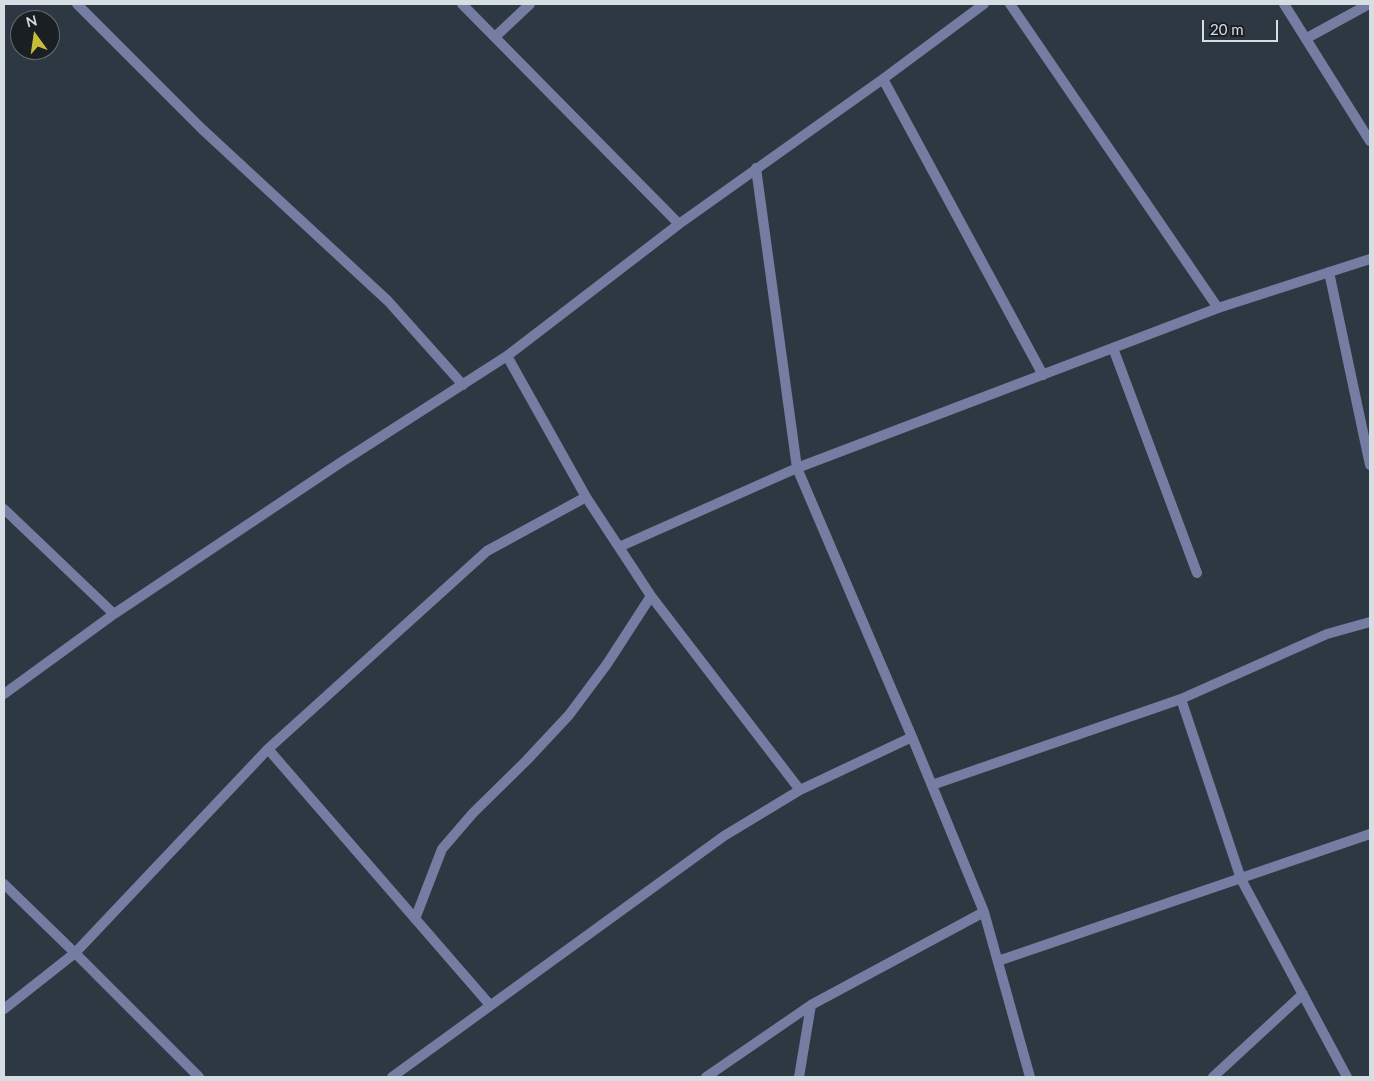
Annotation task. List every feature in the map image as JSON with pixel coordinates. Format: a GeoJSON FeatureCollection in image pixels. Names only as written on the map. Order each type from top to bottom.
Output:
{"type":"FeatureCollection","features":[{"type":"Feature","properties":{"kind":"street"},"geometry":{"type":"LineString","coordinates":[[77,4],[202,129],[388,301],[463,385]]}},
{"type":"Feature","properties":{"kind":"street"},"geometry":{"type":"LineString","coordinates":[[462,4],[496,36],[679,224]]}},
{"type":"Feature","properties":{"kind":"street"},"geometry":{"type":"LineString","coordinates":[[496,36],[530,4]]}},
{"type":"Feature","properties":{"kind":"street"},"geometry":{"type":"LineString","coordinates":[[4,694],[114,614],[340,463],[507,356],[679,224],[883,79],[984,4]]}},
{"type":"Feature","properties":{"kind":"street"},"geometry":{"type":"LineString","coordinates":[[1010,4],[1218,308]]}},
{"type":"Feature","properties":{"kind":"street"},"geometry":{"type":"LineString","coordinates":[[1284,4],[1370,141]]}},
{"type":"Feature","properties":{"kind":"street"},"geometry":{"type":"LineString","coordinates":[[1307,38],[1369,4]]}},
{"type":"Feature","properties":{"kind":"street"},"geometry":{"type":"LineString","coordinates":[[883,79],[1043,375]]}},
{"type":"Feature","properties":{"kind":"street"},"geometry":{"type":"LineString","coordinates":[[756,168],[797,468],[912,737],[984,912],[1030,1077]]}},
{"type":"Feature","properties":{"kind":"street"},"geometry":{"type":"LineString","coordinates":[[619,547],[797,468],[1218,308],[1370,259]]}},
{"type":"Feature","properties":{"kind":"street"},"geometry":{"type":"LineString","coordinates":[[1329,272],[1370,465]]}},
{"type":"Feature","properties":{"kind":"street"},"geometry":{"type":"LineString","coordinates":[[1113,348],[1197,573]]}},
{"type":"Feature","properties":{"kind":"street"},"geometry":{"type":"LineString","coordinates":[[507,356],[586,497],[651,596],[800,790]]}},
{"type":"Feature","properties":{"kind":"street"},"geometry":{"type":"LineString","coordinates":[[4,1009],[75,953],[268,749],[487,551],[586,497]]}},
{"type":"Feature","properties":{"kind":"street"},"geometry":{"type":"LineString","coordinates":[[4,509],[114,614]]}},
{"type":"Feature","properties":{"kind":"street"},"geometry":{"type":"LineString","coordinates":[[415,919],[442,849],[473,813],[569,715],[607,664],[651,596]]}},
{"type":"Feature","properties":{"kind":"street"},"geometry":{"type":"LineString","coordinates":[[932,786],[1181,699],[1328,634],[1370,622]]}},
{"type":"Feature","properties":{"kind":"street"},"geometry":{"type":"LineString","coordinates":[[1181,699],[1241,879],[1347,1077]]}},
{"type":"Feature","properties":{"kind":"street"},"geometry":{"type":"LineString","coordinates":[[392,1077],[724,836],[800,790],[912,737]]}},
{"type":"Feature","properties":{"kind":"street"},"geometry":{"type":"LineString","coordinates":[[268,749],[490,1005]]}},
{"type":"Feature","properties":{"kind":"street"},"geometry":{"type":"LineString","coordinates":[[998,961],[1370,834]]}},
{"type":"Feature","properties":{"kind":"street"},"geometry":{"type":"LineString","coordinates":[[4,884],[199,1077]]}},
{"type":"Feature","properties":{"kind":"street"},"geometry":{"type":"LineString","coordinates":[[706,1077],[811,1005],[984,912]]}},
{"type":"Feature","properties":{"kind":"street"},"geometry":{"type":"LineString","coordinates":[[1213,1077],[1303,994]]}},
{"type":"Feature","properties":{"kind":"street"},"geometry":{"type":"LineString","coordinates":[[799,1077],[811,1005]]}}]}
